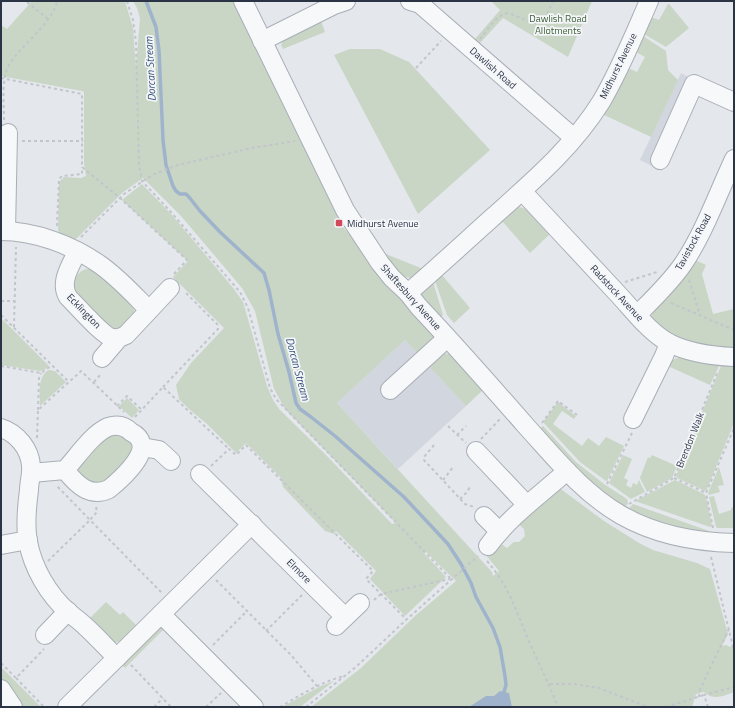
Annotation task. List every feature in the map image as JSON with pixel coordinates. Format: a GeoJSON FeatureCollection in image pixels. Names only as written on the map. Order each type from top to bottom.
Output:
{"type":"FeatureCollection","features":[{"type":"Feature","properties":{"kind":"street","name":"Shaftesbury Avenue"},"geometry":{"type":"LineString","coordinates":[[243,1],[352,223],[384,268],[567,471],[594,496],[616,512],[636,523],[657,531],[683,538],[713,536],[734,543]]}},
{"type":"Feature","properties":{"kind":"street"},"geometry":{"type":"LineString","coordinates":[[262,40],[346,1]]}},
{"type":"Feature","properties":{"kind":"street","name":"Midhurst Avenue"},"geometry":{"type":"LineString","coordinates":[[408,293],[522,191],[560,154],[574,138],[601,102],[618,70],[649,1]]}},
{"type":"Feature","properties":{"kind":"street","name":"Dawlish Road"},"geometry":{"type":"LineString","coordinates":[[420,3],[450,31],[574,138]]}},
{"type":"Feature","properties":{"kind":"street"},"geometry":{"type":"LineString","coordinates":[[660,160],[694,84],[734,102]]}},
{"type":"Feature","properties":{"kind":"street"},"geometry":{"type":"LineString","coordinates":[[8,137],[8,231],[32,234],[68,247],[100,265],[149,310]]}},
{"type":"Feature","properties":{"kind":"street","name":"Tavistock Road"},"geometry":{"type":"LineString","coordinates":[[637,315],[665,287],[682,265],[706,220],[734,159]]}},
{"type":"Feature","properties":{"kind":"street","name":"Radstock Avenue"},"geometry":{"type":"LineString","coordinates":[[522,191],[654,332],[669,343],[688,351],[728,357]]}},
{"type":"Feature","properties":{"kind":"street","name":"Ecklington"},"geometry":{"type":"LineString","coordinates":[[68,247],[65,292],[75,305],[108,336],[119,338]]}},
{"type":"Feature","properties":{"kind":"street"},"geometry":{"type":"LineString","coordinates":[[102,358],[119,338],[126,335],[174,284]]}},
{"type":"Feature","properties":{"kind":"street"},"geometry":{"type":"LineString","coordinates":[[390,390],[447,338]]}},
{"type":"Feature","properties":{"kind":"street"},"geometry":{"type":"LineString","coordinates":[[633,419],[669,343]]}},
{"type":"Feature","properties":{"kind":"street"},"geometry":{"type":"LineString","coordinates":[[36,468],[65,470],[85,489],[94,492],[104,491],[114,484],[139,457],[142,447],[141,443],[128,424],[110,426],[102,431],[65,470]]}},
{"type":"Feature","properties":{"kind":"street"},"geometry":{"type":"LineString","coordinates":[[1,428],[19,439],[26,448],[36,468],[29,489],[28,540],[38,572],[49,589],[68,611],[117,658]]}},
{"type":"Feature","properties":{"kind":"street"},"geometry":{"type":"LineString","coordinates":[[473,446],[527,505]]}},
{"type":"Feature","properties":{"kind":"street"},"geometry":{"type":"LineString","coordinates":[[142,447],[159,450],[171,461]]}},
{"type":"Feature","properties":{"kind":"street"},"geometry":{"type":"LineString","coordinates":[[487,552],[499,531],[567,471]]}},
{"type":"Feature","properties":{"kind":"street","name":"Elmore"},"geometry":{"type":"LineString","coordinates":[[203,477],[313,585],[341,622],[360,603]]}},
{"type":"Feature","properties":{"kind":"street"},"geometry":{"type":"LineString","coordinates":[[484,516],[499,531]]}},
{"type":"Feature","properties":{"kind":"street"},"geometry":{"type":"LineString","coordinates":[[75,705],[117,658],[252,524]]}},
{"type":"Feature","properties":{"kind":"street"},"geometry":{"type":"LineString","coordinates":[[1,545],[28,540]]}},
{"type":"Feature","properties":{"kind":"street"},"geometry":{"type":"LineString","coordinates":[[167,609],[202,656],[254,707]]}},
{"type":"Feature","properties":{"kind":"street"},"geometry":{"type":"LineString","coordinates":[[45,635],[68,611]]}},
{"type":"Feature","properties":{"kind":"street"},"geometry":{"type":"LineString","coordinates":[[1,689],[13,707]]}},
{"type":"Feature","properties":{"kind":"path"},"geometry":{"type":"LineString","coordinates":[[57,1],[56,7],[48,19],[8,66],[5,78],[4,124],[8,137],[83,141]]}},
{"type":"Feature","properties":{"kind":"path"},"geometry":{"type":"LineString","coordinates":[[127,1],[133,20],[136,42],[139,165],[142,181],[240,292],[248,308],[270,388],[276,399],[451,578]]}},
{"type":"Feature","properties":{"kind":"path"},"geometry":{"type":"LineString","coordinates":[[471,48],[499,16],[508,13],[534,23],[540,22],[545,18],[553,1]]}},
{"type":"Feature","properties":{"kind":"path"},"geometry":{"type":"LineString","coordinates":[[27,2],[48,19]]}},
{"type":"Feature","properties":{"kind":"path"},"geometry":{"type":"LineString","coordinates":[[416,68],[450,31]]}},
{"type":"Feature","properties":{"kind":"path"},"geometry":{"type":"LineString","coordinates":[[1,78],[82,94],[82,174],[62,176],[59,178],[68,247]]}},
{"type":"Feature","properties":{"kind":"path"},"geometry":{"type":"LineString","coordinates":[[68,247],[120,198],[142,181],[152,176],[178,165],[252,148],[310,138]]}},
{"type":"Feature","properties":{"kind":"path"},"geometry":{"type":"LineString","coordinates":[[38,410],[81,371],[117,406],[128,424],[218,330],[218,325],[174,284],[188,260],[120,198],[82,167]]}},
{"type":"Feature","properties":{"kind":"path"},"geometry":{"type":"LineString","coordinates":[[8,231],[15,301],[14,327]]}},
{"type":"Feature","properties":{"kind":"path"},"geometry":{"type":"LineString","coordinates":[[682,265],[700,315]]}},
{"type":"Feature","properties":{"kind":"path"},"geometry":{"type":"LineString","coordinates":[[611,286],[659,272]]}},
{"type":"Feature","properties":{"kind":"path"},"geometry":{"type":"LineString","coordinates":[[656,296],[734,330]]}},
{"type":"Feature","properties":{"kind":"path"},"geometry":{"type":"LineString","coordinates":[[1,301],[15,301]]}},
{"type":"Feature","properties":{"kind":"path"},"geometry":{"type":"LineString","coordinates":[[1,315],[51,366],[69,382]]}},
{"type":"Feature","properties":{"kind":"path","name":"Brendon Walk"},"geometry":{"type":"LineString","coordinates":[[632,502],[674,478],[720,366],[728,357]]}},
{"type":"Feature","properties":{"kind":"path"},"geometry":{"type":"LineString","coordinates":[[1,366],[41,373]]}},
{"type":"Feature","properties":{"kind":"path"},"geometry":{"type":"LineString","coordinates":[[51,366],[41,373],[39,378],[36,468],[90,520],[167,609]]}},
{"type":"Feature","properties":{"kind":"path"},"geometry":{"type":"LineString","coordinates":[[163,387],[236,455],[246,445],[373,572],[366,579],[406,620]]}},
{"type":"Feature","properties":{"kind":"path"},"geometry":{"type":"LineString","coordinates":[[117,406],[127,396],[142,410]]}},
{"type":"Feature","properties":{"kind":"path"},"geometry":{"type":"LineString","coordinates":[[542,423],[558,401],[577,415]]}},
{"type":"Feature","properties":{"kind":"path"},"geometry":{"type":"LineString","coordinates":[[448,426],[457,435],[473,446],[491,426],[511,408]]}},
{"type":"Feature","properties":{"kind":"path"},"geometry":{"type":"LineString","coordinates":[[607,484],[635,427],[633,419]]}},
{"type":"Feature","properties":{"kind":"path"},"geometry":{"type":"LineString","coordinates":[[457,435],[466,426]]}},
{"type":"Feature","properties":{"kind":"path"},"geometry":{"type":"LineString","coordinates":[[734,428],[706,494],[713,536],[711,556],[734,651]]}},
{"type":"Feature","properties":{"kind":"path"},"geometry":{"type":"LineString","coordinates":[[434,445],[423,458],[465,504],[474,506],[484,516]]}},
{"type":"Feature","properties":{"kind":"path"},"geometry":{"type":"LineString","coordinates":[[203,477],[229,449]]}},
{"type":"Feature","properties":{"kind":"path"},"geometry":{"type":"LineString","coordinates":[[443,480],[454,466]]}},
{"type":"Feature","properties":{"kind":"path"},"geometry":{"type":"LineString","coordinates":[[674,478],[706,494]]}},
{"type":"Feature","properties":{"kind":"path"},"geometry":{"type":"LineString","coordinates":[[460,499],[471,485]]}},
{"type":"Feature","properties":{"kind":"path"},"geometry":{"type":"LineString","coordinates":[[38,572],[97,512],[94,492]]}},
{"type":"Feature","properties":{"kind":"path"},"geometry":{"type":"LineString","coordinates":[[487,552],[507,589],[535,654],[550,684],[558,707]]}},
{"type":"Feature","properties":{"kind":"path"},"geometry":{"type":"LineString","coordinates":[[306,707],[347,675],[451,578],[474,560]]}},
{"type":"Feature","properties":{"kind":"path"},"geometry":{"type":"LineString","coordinates":[[206,570],[246,612],[291,655],[317,686]]}},
{"type":"Feature","properties":{"kind":"path"},"geometry":{"type":"LineString","coordinates":[[360,603],[365,608],[381,594],[451,578]]}},
{"type":"Feature","properties":{"kind":"path"},"geometry":{"type":"LineString","coordinates":[[266,631],[313,585]]}},
{"type":"Feature","properties":{"kind":"path"},"geometry":{"type":"LineString","coordinates":[[202,656],[246,612]]}},
{"type":"Feature","properties":{"kind":"path"},"geometry":{"type":"LineString","coordinates":[[699,697],[700,690],[729,629]]}},
{"type":"Feature","properties":{"kind":"path"},"geometry":{"type":"LineString","coordinates":[[16,678],[48,645],[45,635]]}},
{"type":"Feature","properties":{"kind":"path"},"geometry":{"type":"LineString","coordinates":[[136,660],[131,666],[171,707]]}},
{"type":"Feature","properties":{"kind":"path"},"geometry":{"type":"LineString","coordinates":[[1,664],[44,707]]}},
{"type":"Feature","properties":{"kind":"path"},"geometry":{"type":"LineString","coordinates":[[280,707],[317,686],[335,678],[347,675]]}},
{"type":"Feature","properties":{"kind":"path"},"geometry":{"type":"LineString","coordinates":[[206,707],[230,684]]}},
{"type":"Feature","properties":{"kind":"path"},"geometry":{"type":"LineString","coordinates":[[550,684],[574,684],[599,688],[648,707]]}},
{"type":"Feature","properties":{"kind":"path"},"geometry":{"type":"LineString","coordinates":[[666,707],[734,687]]}},
{"type":"Feature","properties":{"kind":"path"},"geometry":{"type":"LineString","coordinates":[[704,695],[708,707]]}},
{"type":"Feature","properties":{"kind":"path"},"geometry":{"type":"LineString","coordinates":[[154,707],[163,698]]}},
{"type":"Feature","properties":{"kind":"shaded area"},"geometry":{"type":"Polygon","coordinates":[[[681,73],[703,85],[662,171],[640,160],[681,73]]]}},
{"type":"Feature","properties":{"kind":"shaded area"},"geometry":{"type":"Polygon","coordinates":[[[405,340],[466,406],[398,469],[337,403],[405,340]]]}},
{"type":"Feature","properties":{"kind":"green space"},"geometry":{"type":"Polygon","coordinates":[[[32,1],[125,1],[133,28],[136,67],[140,18],[133,1],[238,1],[342,226],[418,313],[434,337],[430,344],[419,355],[405,340],[337,403],[492,572],[493,576],[499,571],[485,554],[497,541],[507,548],[514,542],[519,542],[525,536],[524,529],[515,521],[558,487],[604,521],[639,543],[653,550],[697,563],[710,569],[728,634],[722,646],[726,645],[730,647],[734,644],[734,692],[719,697],[708,695],[704,692],[696,694],[692,707],[311,707],[361,668],[415,616],[456,581],[425,551],[423,552],[446,577],[405,616],[370,579],[376,571],[336,531],[334,534],[325,531],[283,487],[281,478],[246,443],[236,453],[179,399],[176,385],[191,363],[224,328],[173,277],[188,261],[122,200],[142,184],[172,215],[234,289],[243,302],[267,386],[279,409],[328,457],[392,524],[396,523],[285,409],[274,389],[255,311],[242,288],[181,216],[143,178],[122,193],[77,238],[73,240],[60,235],[58,230],[59,182],[64,177],[81,178],[86,176],[84,163],[84,92],[1,76],[1,25],[7,29],[32,1]]]}},
{"type":"Feature","properties":{"kind":"green space","name":"Dawlish Road Allotments"},"geometry":{"type":"Polygon","coordinates":[[[491,1],[592,1],[568,57],[503,18],[480,43],[475,39],[500,10],[491,1]]]}},
{"type":"Feature","properties":{"kind":"green space"},"geometry":{"type":"Polygon","coordinates":[[[668,4],[689,28],[666,47],[644,34],[651,17],[659,20],[668,4]]]}},
{"type":"Feature","properties":{"kind":"green space"},"geometry":{"type":"Polygon","coordinates":[[[321,21],[325,32],[283,49],[281,45],[284,39],[321,21]]]}},
{"type":"Feature","properties":{"kind":"green space"},"geometry":{"type":"Polygon","coordinates":[[[643,36],[666,51],[668,70],[678,80],[651,137],[602,114],[628,68],[637,72],[645,57],[636,52],[643,36]]]}},
{"type":"Feature","properties":{"kind":"green space"},"geometry":{"type":"Polygon","coordinates":[[[350,49],[380,49],[409,62],[490,150],[418,214],[334,55],[350,49]]]}},
{"type":"Feature","properties":{"kind":"green space"},"geometry":{"type":"Polygon","coordinates":[[[516,207],[527,209],[551,233],[530,253],[503,222],[499,225],[498,222],[516,207]]]}},
{"type":"Feature","properties":{"kind":"green space"},"geometry":{"type":"Polygon","coordinates":[[[386,254],[423,269],[415,279],[401,276],[383,256],[386,254]]]}},
{"type":"Feature","properties":{"kind":"green space"},"geometry":{"type":"Polygon","coordinates":[[[695,260],[706,265],[702,274],[713,314],[734,309],[734,351],[706,349],[662,331],[651,318],[652,312],[680,281],[695,260]]]}},
{"type":"Feature","properties":{"kind":"green space"},"geometry":{"type":"Polygon","coordinates":[[[91,268],[95,269],[134,305],[134,314],[130,320],[116,330],[94,318],[71,286],[78,274],[91,268]]]}},
{"type":"Feature","properties":{"kind":"green space"},"geometry":{"type":"Polygon","coordinates":[[[441,274],[470,308],[454,323],[447,315],[435,281],[441,274]]]}},
{"type":"Feature","properties":{"kind":"green space"},"geometry":{"type":"Polygon","coordinates":[[[433,282],[443,315],[438,320],[424,302],[422,295],[423,291],[433,282]]]}},
{"type":"Feature","properties":{"kind":"green space"},"geometry":{"type":"Polygon","coordinates":[[[1,318],[49,366],[40,371],[1,365],[1,318]]]}},
{"type":"Feature","properties":{"kind":"green space"},"geometry":{"type":"Polygon","coordinates":[[[441,353],[449,354],[483,390],[466,406],[426,363],[441,353]]]}},
{"type":"Feature","properties":{"kind":"green space"},"geometry":{"type":"Polygon","coordinates":[[[681,357],[718,364],[719,366],[710,385],[670,367],[667,368],[672,360],[681,357]]]}},
{"type":"Feature","properties":{"kind":"green space"},"geometry":{"type":"Polygon","coordinates":[[[734,364],[734,423],[705,491],[677,478],[676,476],[721,366],[734,364]]]}},
{"type":"Feature","properties":{"kind":"green space"},"geometry":{"type":"Polygon","coordinates":[[[49,370],[55,371],[66,382],[40,406],[41,381],[45,373],[49,370]]]}},
{"type":"Feature","properties":{"kind":"green space"},"geometry":{"type":"Polygon","coordinates":[[[127,398],[139,410],[132,418],[119,406],[127,398]]]}},
{"type":"Feature","properties":{"kind":"green space"},"geometry":{"type":"Polygon","coordinates":[[[558,402],[576,416],[574,419],[562,411],[553,424],[582,446],[588,438],[599,446],[606,437],[624,446],[607,481],[580,462],[543,422],[558,402]]]}},
{"type":"Feature","properties":{"kind":"green space"},"geometry":{"type":"Polygon","coordinates":[[[543,426],[576,462],[604,484],[627,499],[628,503],[623,510],[604,497],[538,430],[543,426]]]}},
{"type":"Feature","properties":{"kind":"green space"},"geometry":{"type":"Polygon","coordinates":[[[119,432],[131,442],[133,452],[109,483],[96,487],[80,474],[78,467],[102,437],[119,432]]]}},
{"type":"Feature","properties":{"kind":"green space"},"geometry":{"type":"Polygon","coordinates":[[[623,455],[632,459],[624,478],[628,480],[626,485],[631,488],[633,483],[637,485],[639,480],[645,492],[631,499],[609,483],[623,455]]]}},
{"type":"Feature","properties":{"kind":"green space"},"geometry":{"type":"Polygon","coordinates":[[[652,455],[677,466],[672,478],[647,492],[640,478],[648,457],[650,458],[652,455]]]}},
{"type":"Feature","properties":{"kind":"green space"},"geometry":{"type":"Polygon","coordinates":[[[719,467],[724,485],[718,486],[720,492],[709,495],[708,493],[719,467]]]}},
{"type":"Feature","properties":{"kind":"green space"},"geometry":{"type":"Polygon","coordinates":[[[675,480],[704,494],[706,497],[712,526],[710,527],[635,501],[675,480]]]}},
{"type":"Feature","properties":{"kind":"green space"},"geometry":{"type":"Polygon","coordinates":[[[714,496],[719,514],[731,510],[731,508],[734,507],[734,528],[716,527],[709,497],[714,496]]]}},
{"type":"Feature","properties":{"kind":"green space"},"geometry":{"type":"Polygon","coordinates":[[[633,504],[709,531],[709,536],[681,531],[627,511],[633,504]]]}},
{"type":"Feature","properties":{"kind":"green space"},"geometry":{"type":"Polygon","coordinates":[[[106,602],[120,615],[123,612],[137,626],[121,641],[112,642],[88,620],[106,602]]]}},
{"type":"Feature","properties":{"kind":"green space"},"geometry":{"type":"Polygon","coordinates":[[[158,627],[165,628],[125,668],[120,663],[158,627]]]}},
{"type":"Feature","properties":{"kind":"green space"},"geometry":{"type":"Polygon","coordinates":[[[1,667],[41,707],[21,707],[1,678],[1,667]]]}},
{"type":"Feature","properties":{"kind":"green space"},"geometry":{"type":"Polygon","coordinates":[[[334,681],[300,707],[282,707],[321,686],[334,681]]]}},
{"type":"Feature","properties":{"kind":"water"},"geometry":{"type":"Polygon","coordinates":[[[500,691],[509,693],[512,707],[469,707],[486,696],[494,696],[500,691]]]}},
{"type":"Feature","properties":{"kind":"waterway","name":"Dorcan Stream"},"geometry":{"type":"LineString","coordinates":[[146,1],[156,27],[159,51],[163,140],[166,165],[173,186],[180,194],[186,194],[220,232],[264,273],[296,403],[300,409],[335,436],[404,497],[448,544],[461,564],[471,583],[476,597],[493,628],[500,647],[506,685],[503,695]]}},
{"type":"Feature","properties":{"kind":"place","name":"Midhurst Avenue"},"geometry":{"type":"Point","coordinates":[339,223]}}]}
